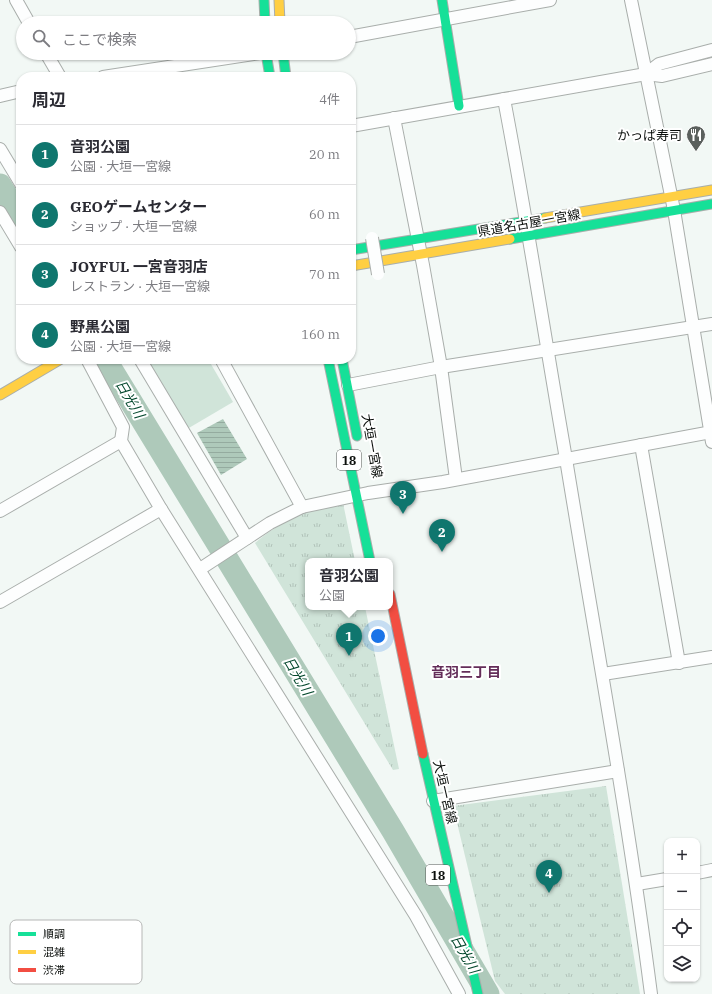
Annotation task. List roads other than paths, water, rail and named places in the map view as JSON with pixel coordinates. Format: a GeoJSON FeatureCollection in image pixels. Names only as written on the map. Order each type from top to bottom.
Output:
{"type":"FeatureCollection","features":[{"type":"Feature","properties":{"kind":"main road"},"geometry":{"type":"LineString","coordinates":[[264,0],[265,16]]}},
{"type":"Feature","properties":{"kind":"main road"},"geometry":{"type":"LineString","coordinates":[[279,0],[280,16]]}},
{"type":"Feature","properties":{"kind":"main road"},"geometry":{"type":"LineString","coordinates":[[442,0],[459,106]]}},
{"type":"Feature","properties":{"kind":"main road"},"geometry":{"type":"LineString","coordinates":[[267,60],[269,72]]}},
{"type":"Feature","properties":{"kind":"main road"},"geometry":{"type":"LineString","coordinates":[[283,60],[285,72]]}},
{"type":"Feature","properties":{"kind":"main road","name":"県道名古屋一宮線"},"geometry":{"type":"LineString","coordinates":[[356,249],[712,190]]}},
{"type":"Feature","properties":{"kind":"main road","name":"県道名古屋一宮線"},"geometry":{"type":"LineString","coordinates":[[356,265],[712,204]]}},
{"type":"Feature","properties":{"kind":"main road"},"geometry":{"type":"LineString","coordinates":[[0,395],[53,364]]}},
{"type":"Feature","properties":{"kind":"main road","name":"大垣一宮線"},"geometry":{"type":"LineString","coordinates":[[329,364],[365,494],[370,558]]}},
{"type":"Feature","properties":{"kind":"main road","name":"大垣一宮線"},"geometry":{"type":"LineString","coordinates":[[343,364],[359,447]]}},
{"type":"Feature","properties":{"kind":"main road","name":"大垣一宮線"},"geometry":{"type":"LineString","coordinates":[[393,608],[433,801],[478,994]]}},
{"type":"Feature","properties":{"kind":"main road"},"geometry":{"type":"LineString","coordinates":[[462,982],[465,994]]}},
{"type":"Feature","properties":{"kind":"street"},"geometry":{"type":"LineString","coordinates":[[16,0],[25,16]]}},
{"type":"Feature","properties":{"kind":"street"},"geometry":{"type":"LineString","coordinates":[[356,37],[550,0]]}},
{"type":"Feature","properties":{"kind":"street"},"geometry":{"type":"LineString","coordinates":[[200,569],[270,523],[302,506],[641,445],[712,436],[674,210],[631,0]]}},
{"type":"Feature","properties":{"kind":"street"},"geometry":{"type":"LineString","coordinates":[[646,74],[659,64],[712,50]]}},
{"type":"Feature","properties":{"kind":"street"},"geometry":{"type":"LineString","coordinates":[[50,60],[57,72]]}},
{"type":"Feature","properties":{"kind":"street"},"geometry":{"type":"LineString","coordinates":[[136,72],[214,60]]}},
{"type":"Feature","properties":{"kind":"street"},"geometry":{"type":"LineString","coordinates":[[356,125],[646,74],[662,76],[712,64]]}},
{"type":"Feature","properties":{"kind":"street"},"geometry":{"type":"LineString","coordinates":[[0,96],[16,92]]}},
{"type":"Feature","properties":{"kind":"street"},"geometry":{"type":"LineString","coordinates":[[504,99],[527,221],[565,458],[603,674],[637,884],[651,994]]}},
{"type":"Feature","properties":{"kind":"street"},"geometry":{"type":"LineString","coordinates":[[394,118],[421,254],[441,367],[456,479]]}},
{"type":"Feature","properties":{"kind":"street"},"geometry":{"type":"LineString","coordinates":[[0,149],[16,176]]}},
{"type":"Feature","properties":{"kind":"street"},"geometry":{"type":"LineString","coordinates":[[0,212],[16,239]]}},
{"type":"Feature","properties":{"kind":"street"},"geometry":{"type":"LineString","coordinates":[[372,238],[378,274]]}},
{"type":"Feature","properties":{"kind":"street"},"geometry":{"type":"LineString","coordinates":[[348,385],[441,367],[712,324]]}},
{"type":"Feature","properties":{"kind":"street"},"geometry":{"type":"LineString","coordinates":[[90,364],[123,427],[122,441],[161,509],[416,916],[459,994]]}},
{"type":"Feature","properties":{"kind":"street"},"geometry":{"type":"LineString","coordinates":[[143,364],[245,540]]}},
{"type":"Feature","properties":{"kind":"street"},"geometry":{"type":"LineString","coordinates":[[224,364],[302,506]]}},
{"type":"Feature","properties":{"kind":"street"},"geometry":{"type":"LineString","coordinates":[[0,512],[122,441]]}},
{"type":"Feature","properties":{"kind":"street"},"geometry":{"type":"LineString","coordinates":[[641,445],[679,663]]}},
{"type":"Feature","properties":{"kind":"street"},"geometry":{"type":"LineString","coordinates":[[0,602],[161,509]]}},
{"type":"Feature","properties":{"kind":"street"},"geometry":{"type":"LineString","coordinates":[[603,674],[712,657]]}},
{"type":"Feature","properties":{"kind":"street"},"geometry":{"type":"LineString","coordinates":[[433,801],[618,771]]}},
{"type":"Feature","properties":{"kind":"street"},"geometry":{"type":"LineString","coordinates":[[700,873],[712,874]]}},
{"type":"Feature","properties":{"kind":"street"},"geometry":{"type":"LineString","coordinates":[[637,884],[664,879]]}},
{"type":"Feature","properties":{"kind":"waterway","name":"日光川"},"geometry":{"type":"LineString","coordinates":[[0,185],[16,211]]}},
{"type":"Feature","properties":{"kind":"waterway","name":"日光川"},"geometry":{"type":"LineString","coordinates":[[108,364],[393,831],[488,994]]}},
{"type":"Feature","properties":{"kind":"place","name":"かっぱ寿司"},"geometry":{"type":"Point","coordinates":[696,152]}},
{"type":"Feature","properties":{"kind":"place","name":"JOYFUL 一宮音羽店"},"geometry":{"type":"Point","coordinates":[403,514]}},
{"type":"Feature","properties":{"kind":"place","name":"GEOゲームセンター"},"geometry":{"type":"Point","coordinates":[442,552]}},
{"type":"Feature","properties":{"kind":"place","name":"音羽公園"},"geometry":{"type":"Point","coordinates":[349,656]}},
{"type":"Feature","properties":{"kind":"place","name":"野黒公園"},"geometry":{"type":"Point","coordinates":[549,893]}},
{"type":"Feature","properties":{"kind":"district","name":"音羽三丁目"},"geometry":{"type":"Point","coordinates":[466,672]}}]}
